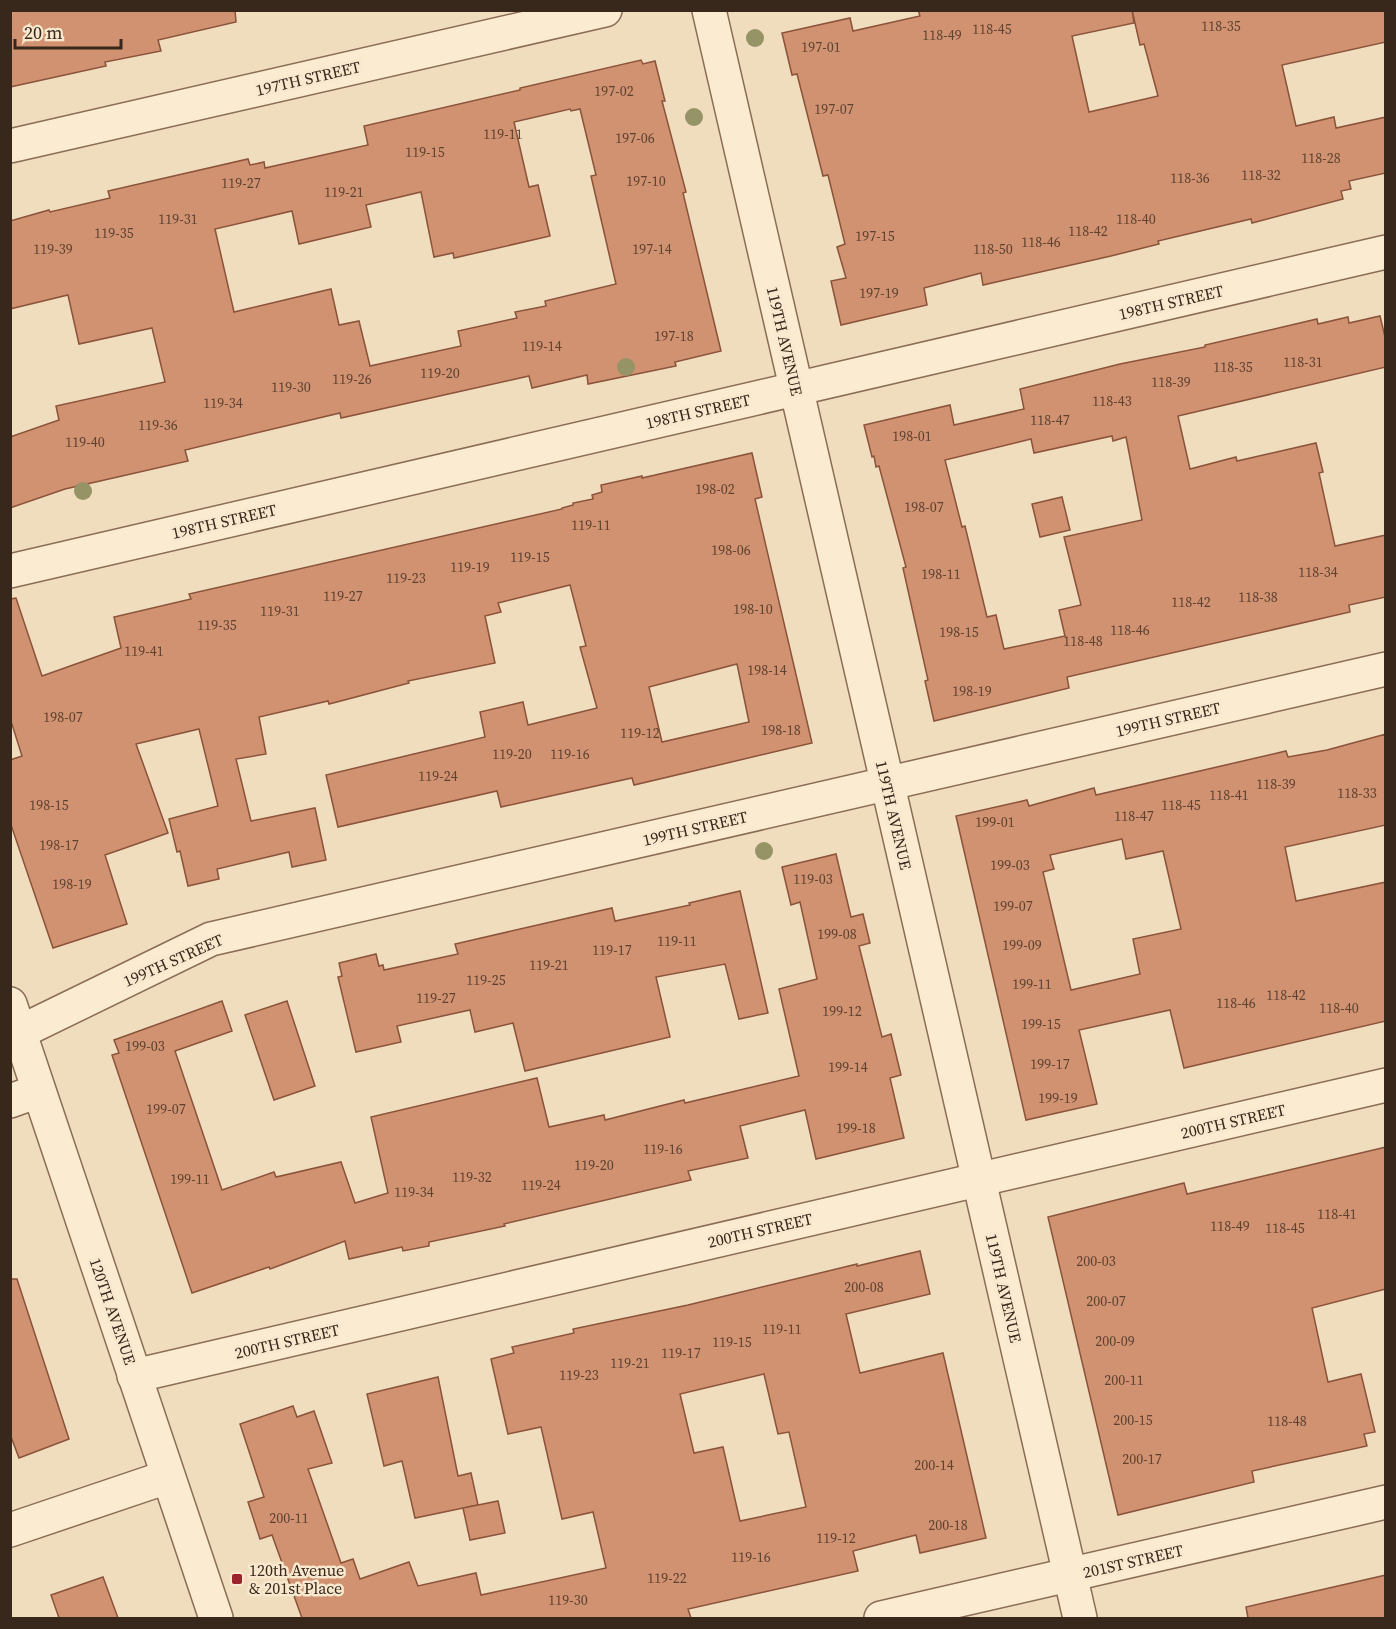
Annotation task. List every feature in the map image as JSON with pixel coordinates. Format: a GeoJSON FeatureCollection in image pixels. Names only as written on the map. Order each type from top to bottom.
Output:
{"type":"FeatureCollection","features":[{"type":"Feature","properties":{"kind":"street","name":"197TH STREET"},"geometry":{"type":"LineString","coordinates":[[10,146],[604,10]]}},
{"type":"Feature","properties":{"kind":"street","name":"119TH AVENUE"},"geometry":{"type":"LineString","coordinates":[[709,10],[1080,1618]]}},
{"type":"Feature","properties":{"kind":"street","name":"198TH STREET"},"geometry":{"type":"LineString","coordinates":[[10,571],[1386,252]]}},
{"type":"Feature","properties":{"kind":"street","name":"199TH STREET"},"geometry":{"type":"LineString","coordinates":[[15,1018],[211,939],[1386,669]]}},
{"type":"Feature","properties":{"kind":"street","name":"120TH AVENUE"},"geometry":{"type":"LineString","coordinates":[[15,1018],[24,1096],[134,1376],[216,1618]]}},
{"type":"Feature","properties":{"kind":"street","name":"200TH STREET"},"geometry":{"type":"LineString","coordinates":[[134,1376],[1386,1086]]}},
{"type":"Feature","properties":{"kind":"street"},"geometry":{"type":"LineString","coordinates":[[10,1530],[167,1477]]}},
{"type":"Feature","properties":{"kind":"street","name":"201ST STREET"},"geometry":{"type":"LineString","coordinates":[[881,1618],[1386,1502]]}},
{"type":"Feature","properties":{"kind":"building"},"geometry":{"type":"Polygon","coordinates":[[[10,10],[235,10],[236,22],[158,40],[161,51],[105,62],[106,66],[10,87],[10,10]]]}},
{"type":"Feature","properties":{"kind":"building"},"geometry":{"type":"Polygon","coordinates":[[[918,10],[1132,10],[1386,10],[1386,42],[1282,65],[1296,126],[1334,117],[1336,128],[1386,117],[1386,173],[1349,181],[1351,189],[1341,191],[1343,199],[1252,223],[1251,219],[1158,241],[1159,244],[1111,256],[983,285],[981,273],[924,288],[927,305],[841,325],[831,281],[846,278],[837,247],[845,244],[828,175],[823,176],[797,74],[792,75],[782,33],[850,18],[853,31],[920,16],[918,10]],[[1132,10],[1134,23],[1072,36],[1089,112],[1158,96],[1144,44],[1140,45],[1132,10]]]}},
{"type":"Feature","properties":{"kind":"building"},"geometry":{"type":"Polygon","coordinates":[[[641,60],[643,64],[655,61],[665,101],[662,101],[686,192],[683,193],[721,351],[675,362],[676,366],[588,384],[587,375],[532,388],[529,376],[341,418],[340,413],[185,450],[188,461],[65,489],[10,508],[10,437],[59,420],[56,406],[165,382],[152,328],[79,344],[68,295],[10,309],[10,221],[49,210],[50,212],[110,198],[108,191],[248,159],[250,165],[264,162],[265,168],[368,145],[364,126],[520,90],[520,88],[641,60]],[[570,109],[514,122],[529,187],[538,185],[550,236],[454,258],[453,253],[434,257],[421,192],[366,205],[371,227],[299,244],[292,211],[215,229],[234,312],[331,289],[339,325],[359,321],[370,366],[461,346],[458,331],[517,318],[515,312],[546,306],[545,301],[616,284],[591,176],[596,175],[580,109],[571,111],[570,109]]]}},
{"type":"Feature","properties":{"kind":"building"},"geometry":{"type":"Polygon","coordinates":[[[1380,316],[1386,341],[1386,367],[1178,416],[1190,469],[1236,457],[1237,461],[1316,443],[1323,472],[1319,473],[1335,546],[1386,535],[1386,597],[1349,605],[1350,612],[1067,677],[1069,688],[934,721],[925,681],[928,680],[903,568],[906,567],[879,466],[876,467],[874,456],[872,457],[864,425],[950,405],[954,425],[1024,409],[1020,389],[1317,319],[1318,324],[1348,317],[1349,323],[1380,316]],[[1112,436],[1034,453],[1031,439],[945,460],[962,527],[965,526],[987,617],[996,615],[1004,649],[1065,636],[1059,610],[1081,605],[1064,537],[1142,520],[1126,437],[1113,441],[1112,436]]]}},
{"type":"Feature","properties":{"kind":"building"},"geometry":{"type":"Polygon","coordinates":[[[752,453],[762,497],[755,499],[812,743],[634,785],[632,778],[501,807],[497,791],[338,827],[326,775],[485,737],[480,712],[523,702],[528,725],[597,708],[580,647],[586,646],[570,585],[498,603],[501,612],[485,616],[495,663],[408,681],[409,683],[329,704],[328,701],[259,717],[266,754],[236,759],[251,821],[315,808],[326,860],[292,867],[289,852],[217,869],[219,879],[188,886],[180,851],[177,852],[169,819],[218,806],[199,729],[136,744],[168,833],[105,855],[127,924],[53,948],[10,822],[10,760],[22,756],[10,718],[10,599],[16,598],[42,676],[121,648],[114,617],[191,599],[189,594],[562,509],[573,503],[593,499],[592,495],[602,492],[601,485],[642,476],[642,478],[752,453]],[[737,664],[649,687],[662,742],[749,722],[737,664]]]}},
{"type":"Feature","properties":{"kind":"building"},"geometry":{"type":"Polygon","coordinates":[[[1062,497],[1070,530],[1040,537],[1032,504],[1062,497]]]}},
{"type":"Feature","properties":{"kind":"building"},"geometry":{"type":"Polygon","coordinates":[[[1386,734],[1386,825],[1285,847],[1296,901],[1386,882],[1386,1021],[1184,1068],[1170,1010],[1079,1030],[1097,1104],[1026,1120],[956,816],[1027,800],[1029,806],[1094,788],[1096,795],[1286,751],[1288,757],[1327,750],[1386,734]],[[1122,839],[1050,855],[1054,869],[1043,872],[1071,990],[1140,974],[1133,939],[1181,929],[1163,851],[1126,859],[1122,839]]]}},
{"type":"Feature","properties":{"kind":"building"},"geometry":{"type":"Polygon","coordinates":[[[836,854],[851,917],[863,914],[870,943],[859,946],[882,1037],[891,1034],[901,1075],[890,1078],[904,1138],[816,1159],[805,1110],[740,1126],[748,1158],[688,1171],[691,1180],[504,1224],[505,1226],[429,1242],[429,1246],[403,1251],[402,1247],[349,1259],[345,1241],[270,1269],[269,1267],[192,1293],[112,1055],[119,1053],[114,1040],[222,1001],[232,1031],[175,1051],[222,1190],[274,1172],[276,1177],[341,1162],[355,1203],[388,1193],[371,1117],[537,1078],[549,1127],[604,1115],[605,1120],[684,1100],[685,1103],[799,1076],[779,989],[817,979],[800,902],[791,905],[782,867],[836,854]]]}},
{"type":"Feature","properties":{"kind":"building"},"geometry":{"type":"Polygon","coordinates":[[[740,891],[768,1013],[739,1019],[725,964],[656,977],[670,1037],[525,1071],[513,1023],[475,1032],[470,1010],[397,1026],[401,1042],[356,1052],[338,977],[342,976],[339,963],[376,954],[379,966],[383,965],[384,970],[458,954],[455,944],[612,908],[615,921],[690,905],[689,903],[740,891]]]}},
{"type":"Feature","properties":{"kind":"building"},"geometry":{"type":"Polygon","coordinates":[[[287,1001],[315,1086],[274,1100],[245,1015],[287,1001]]]}},
{"type":"Feature","properties":{"kind":"building"},"geometry":{"type":"Polygon","coordinates":[[[1386,1147],[1386,1289],[1312,1308],[1328,1382],[1361,1374],[1375,1432],[1364,1434],[1367,1446],[1252,1471],[1254,1482],[1118,1515],[1048,1217],[1184,1183],[1187,1194],[1386,1147]]]}},
{"type":"Feature","properties":{"kind":"building"},"geometry":{"type":"Polygon","coordinates":[[[920,1251],[930,1294],[846,1314],[860,1373],[943,1353],[986,1538],[920,1553],[916,1535],[853,1551],[858,1571],[688,1609],[691,1618],[302,1618],[272,1535],[260,1539],[248,1502],[264,1497],[240,1424],[293,1406],[297,1417],[314,1411],[332,1463],[308,1469],[341,1563],[353,1559],[360,1579],[409,1562],[418,1586],[476,1573],[481,1595],[606,1568],[593,1512],[562,1519],[541,1427],[508,1434],[491,1359],[514,1353],[512,1347],[574,1333],[573,1329],[688,1305],[857,1264],[857,1266],[920,1251]],[[764,1374],[680,1394],[694,1453],[723,1447],[740,1521],[806,1507],[789,1432],[778,1434],[764,1374]]]}},
{"type":"Feature","properties":{"kind":"building"},"geometry":{"type":"Polygon","coordinates":[[[10,1279],[17,1279],[69,1439],[19,1458],[10,1434],[10,1279]]]}},
{"type":"Feature","properties":{"kind":"building"},"geometry":{"type":"Polygon","coordinates":[[[438,1377],[458,1476],[471,1473],[478,1505],[415,1518],[402,1461],[384,1466],[367,1394],[438,1377]]]}},
{"type":"Feature","properties":{"kind":"building"},"geometry":{"type":"Polygon","coordinates":[[[498,1501],[505,1533],[470,1540],[463,1508],[498,1501]]]}},
{"type":"Feature","properties":{"kind":"building"},"geometry":{"type":"Polygon","coordinates":[[[1386,1575],[1386,1618],[1248,1618],[1246,1607],[1386,1575]]]}},
{"type":"Feature","properties":{"kind":"building"},"geometry":{"type":"Polygon","coordinates":[[[103,1577],[118,1618],[59,1618],[51,1595],[103,1577]]]}},
{"type":"Feature","properties":{"kind":"place","name":"120th Avenue & 201st Place"},"geometry":{"type":"Point","coordinates":[237,1579]}}]}
